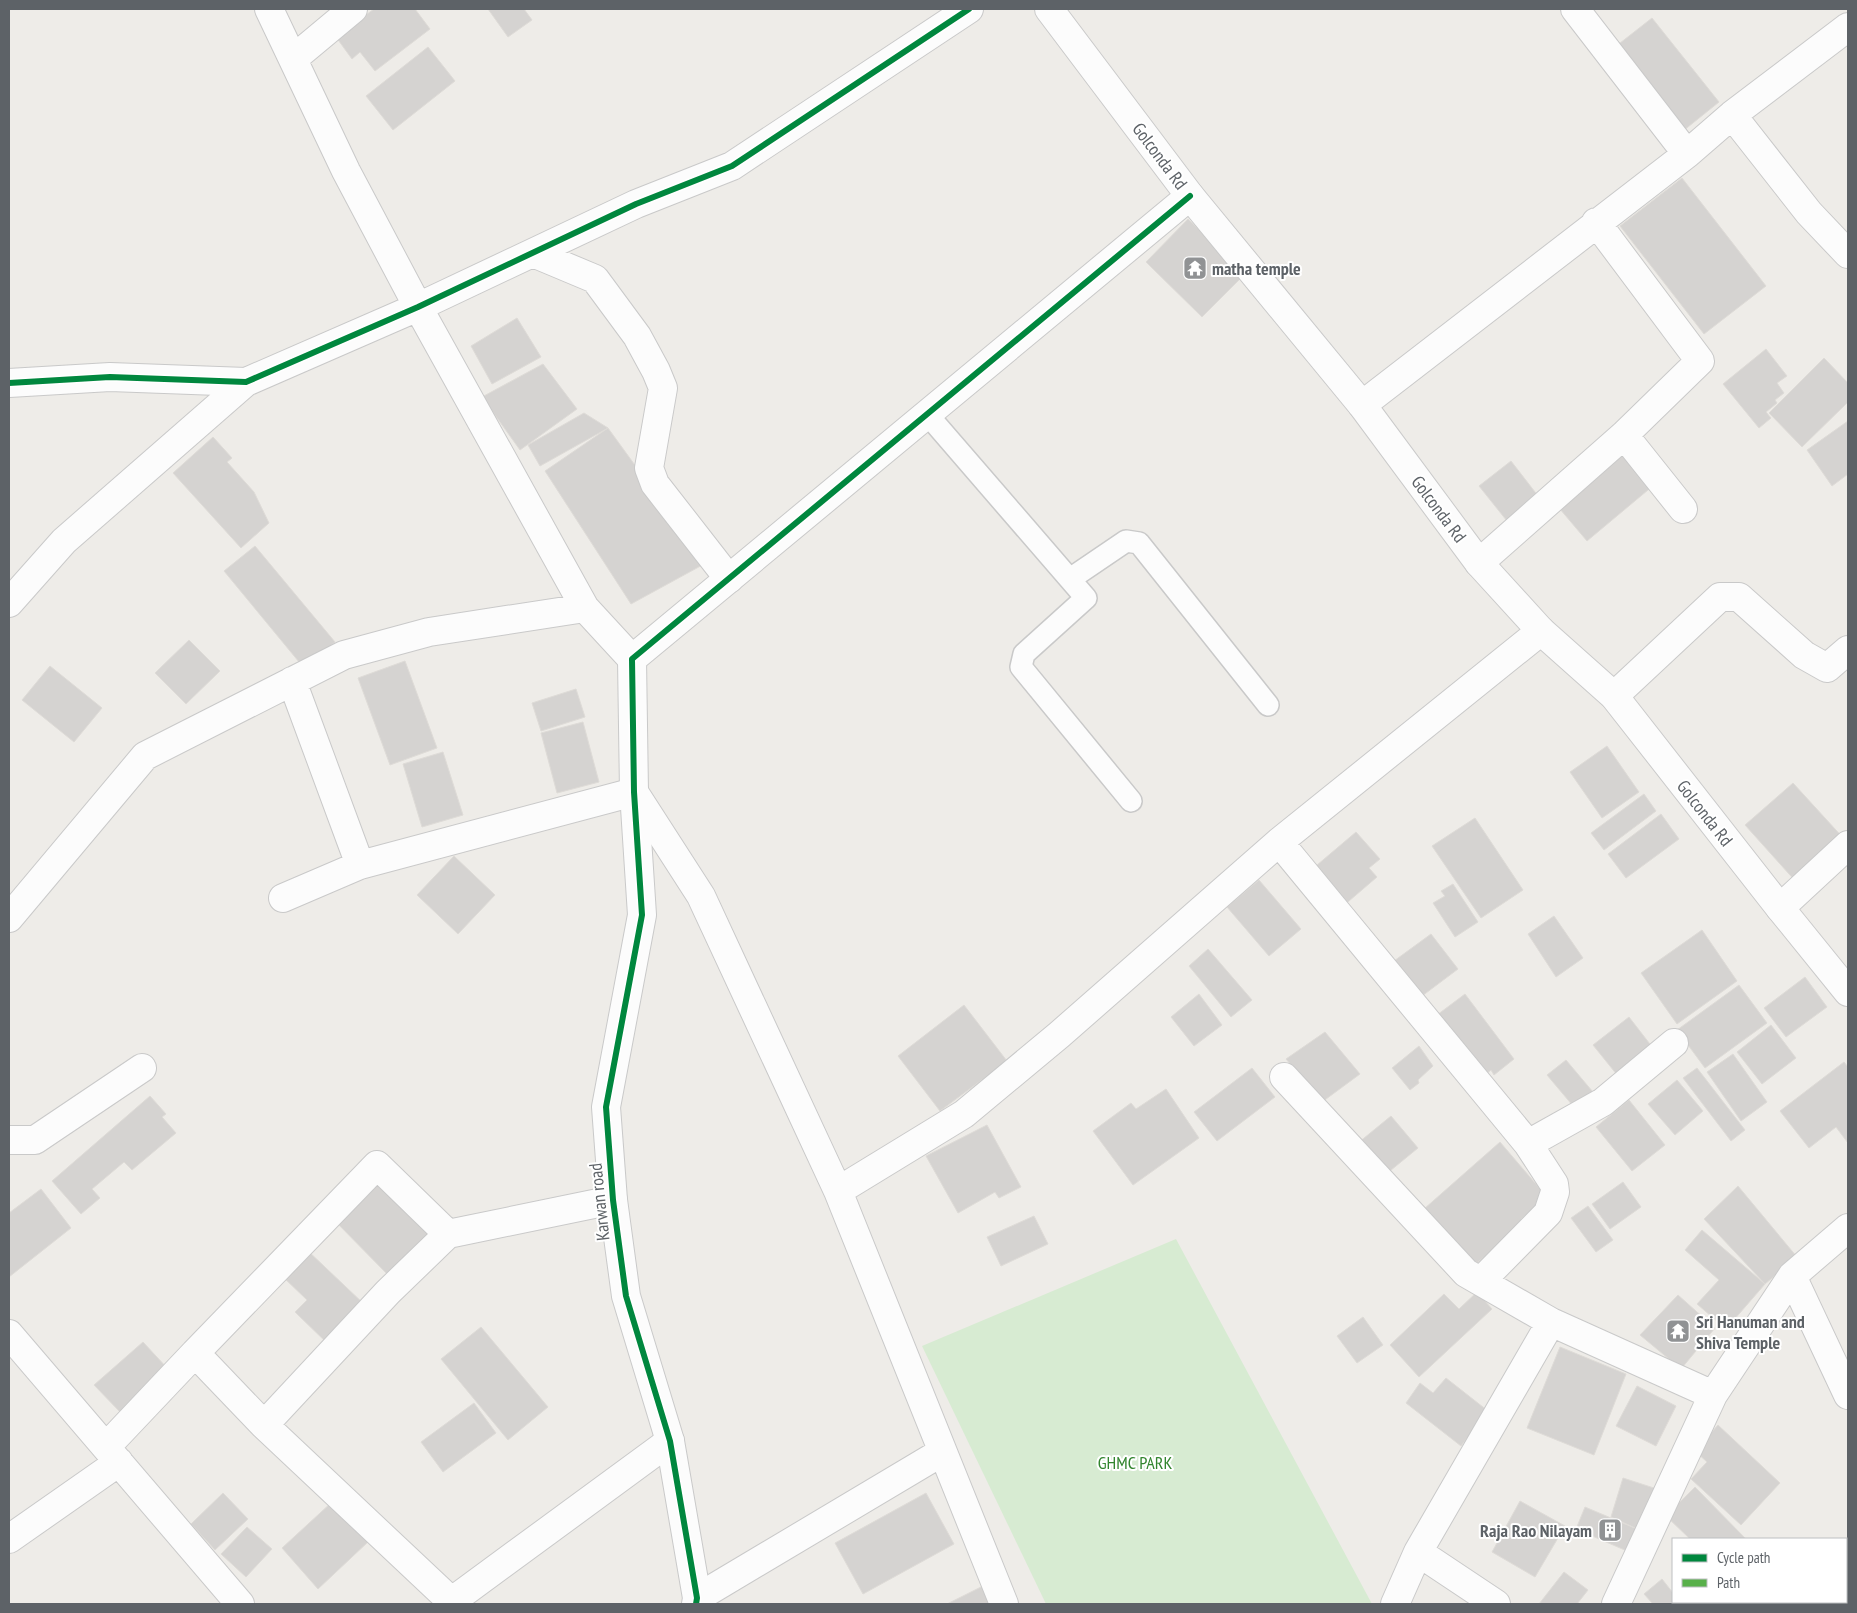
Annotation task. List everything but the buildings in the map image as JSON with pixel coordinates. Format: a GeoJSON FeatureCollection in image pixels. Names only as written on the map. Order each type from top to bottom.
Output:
{"type":"FeatureCollection","features":[{"type":"Feature","properties":{"kind":"street"},"geometry":{"type":"LineString","coordinates":[[269,9],[346,171],[418,307],[585,608],[632,659],[1190,196]]}},
{"type":"Feature","properties":{"kind":"street"},"geometry":{"type":"LineString","coordinates":[[293,59],[353,9]]}},
{"type":"Feature","properties":{"kind":"street"},"geometry":{"type":"LineString","coordinates":[[9,603],[64,541],[246,382],[418,307],[636,204],[732,166],[970,9]]}},
{"type":"Feature","properties":{"kind":"street","name":"Golconda Rd"},"geometry":{"type":"LineString","coordinates":[[1049,9],[1190,196],[1362,405],[1479,563],[1541,631],[1614,696],[1848,992]]}},
{"type":"Feature","properties":{"kind":"street"},"geometry":{"type":"LineString","coordinates":[[1574,9],[1687,154]]}},
{"type":"Feature","properties":{"kind":"street"},"geometry":{"type":"LineString","coordinates":[[1362,405],[1596,222],[1687,154],[1732,115],[1844,37]]}},
{"type":"Feature","properties":{"kind":"street"},"geometry":{"type":"LineString","coordinates":[[1732,115],[1809,213],[1848,254]]}},
{"type":"Feature","properties":{"kind":"street"},"geometry":{"type":"LineString","coordinates":[[1479,563],[1624,435],[1700,361],[1596,222]]}},
{"type":"Feature","properties":{"kind":"street"},"geometry":{"type":"LineString","coordinates":[[533,253],[595,278],[637,336],[663,388],[649,468],[655,484],[728,579]]}},
{"type":"Feature","properties":{"kind":"street"},"geometry":{"type":"LineString","coordinates":[[9,383],[110,377],[246,382]]}},
{"type":"Feature","properties":{"kind":"street"},"geometry":{"type":"LineString","coordinates":[[1624,435],[1683,509]]}},
{"type":"Feature","properties":{"kind":"street"},"geometry":{"type":"LineString","coordinates":[[1614,696],[1720,597],[1739,597],[1804,655],[1827,668],[1848,650]]}},
{"type":"Feature","properties":{"kind":"street"},"geometry":{"type":"LineString","coordinates":[[9,918],[145,756],[344,655],[429,632],[585,608]]}},
{"type":"Feature","properties":{"kind":"street"},"geometry":{"type":"LineString","coordinates":[[838,1191],[964,1114],[1059,1034],[1279,842],[1541,631]]}},
{"type":"Feature","properties":{"kind":"street","name":"Karwan road"},"geometry":{"type":"LineString","coordinates":[[632,659],[634,792],[642,915],[606,1107],[613,1200],[626,1296],[670,1441],[696,1601]]}},
{"type":"Feature","properties":{"kind":"street"},"geometry":{"type":"LineString","coordinates":[[292,681],[360,865]]}},
{"type":"Feature","properties":{"kind":"street"},"geometry":{"type":"LineString","coordinates":[[283,898],[360,865],[634,792],[701,896],[838,1191],[1004,1604]]}},
{"type":"Feature","properties":{"kind":"street"},"geometry":{"type":"LineString","coordinates":[[1279,842],[1528,1144],[1554,1184],[1555,1192],[1548,1212],[1481,1282]]}},
{"type":"Feature","properties":{"kind":"street"},"geometry":{"type":"LineString","coordinates":[[1780,908],[1848,845]]}},
{"type":"Feature","properties":{"kind":"street"},"geometry":{"type":"LineString","coordinates":[[1528,1144],[1603,1102],[1674,1043]]}},
{"type":"Feature","properties":{"kind":"street"},"geometry":{"type":"LineString","coordinates":[[9,1140],[35,1140],[142,1068]]}},
{"type":"Feature","properties":{"kind":"street"},"geometry":{"type":"LineString","coordinates":[[1284,1077],[1466,1273],[1551,1322],[1713,1395]]}},
{"type":"Feature","properties":{"kind":"street"},"geometry":{"type":"LineString","coordinates":[[9,1539],[113,1455],[195,1353],[377,1165],[448,1234]]}},
{"type":"Feature","properties":{"kind":"street"},"geometry":{"type":"LineString","coordinates":[[264,1425],[388,1292],[448,1234],[613,1200]]}},
{"type":"Feature","properties":{"kind":"street"},"geometry":{"type":"LineString","coordinates":[[1616,1604],[1713,1395],[1792,1276],[1848,1228]]}},
{"type":"Feature","properties":{"kind":"street"},"geometry":{"type":"LineString","coordinates":[[1792,1276],[1848,1395]]}},
{"type":"Feature","properties":{"kind":"street"},"geometry":{"type":"LineString","coordinates":[[1394,1604],[1418,1552],[1551,1322]]}},
{"type":"Feature","properties":{"kind":"street"},"geometry":{"type":"LineString","coordinates":[[9,1334],[240,1604]]}},
{"type":"Feature","properties":{"kind":"street"},"geometry":{"type":"LineString","coordinates":[[195,1353],[264,1425],[450,1603],[670,1441]]}},
{"type":"Feature","properties":{"kind":"street"},"geometry":{"type":"LineString","coordinates":[[696,1601],[942,1452]]}},
{"type":"Feature","properties":{"kind":"street"},"geometry":{"type":"LineString","coordinates":[[1418,1552],[1496,1604]]}},
{"type":"Feature","properties":{"kind":"lane"},"geometry":{"type":"LineString","coordinates":[[927,414],[1086,598],[1024,654],[1021,667],[1131,801]]}},
{"type":"Feature","properties":{"kind":"lane"},"geometry":{"type":"LineString","coordinates":[[1070,579],[1126,541],[1139,543],[1268,705]]}},
{"type":"Feature","properties":{"kind":"green space","name":"GHMC PARK"},"geometry":{"type":"Polygon","coordinates":[[[1176,1239],[1372,1604],[1046,1604],[922,1346],[1176,1239]]]}},
{"type":"Feature","properties":{"kind":"cycle path"},"geometry":{"type":"LineString","coordinates":[[9,383],[110,377],[246,382],[418,307],[636,204],[732,166],[969,9]]}},
{"type":"Feature","properties":{"kind":"cycle path"},"geometry":{"type":"LineString","coordinates":[[696,1604],[697,1598],[670,1441],[626,1296],[613,1200],[606,1107],[642,915],[634,792],[632,659],[1190,196]]}},
{"type":"Feature","properties":{"kind":"place","name":"matha temple"},"geometry":{"type":"Point","coordinates":[1195,268]}},
{"type":"Feature","properties":{"kind":"place","name":"Sri Hanuman and Shiva Temple"},"geometry":{"type":"Point","coordinates":[1678,1331]}},
{"type":"Feature","properties":{"kind":"place","name":"Raja Rao Nilayam"},"geometry":{"type":"Point","coordinates":[1610,1530]}}]}
